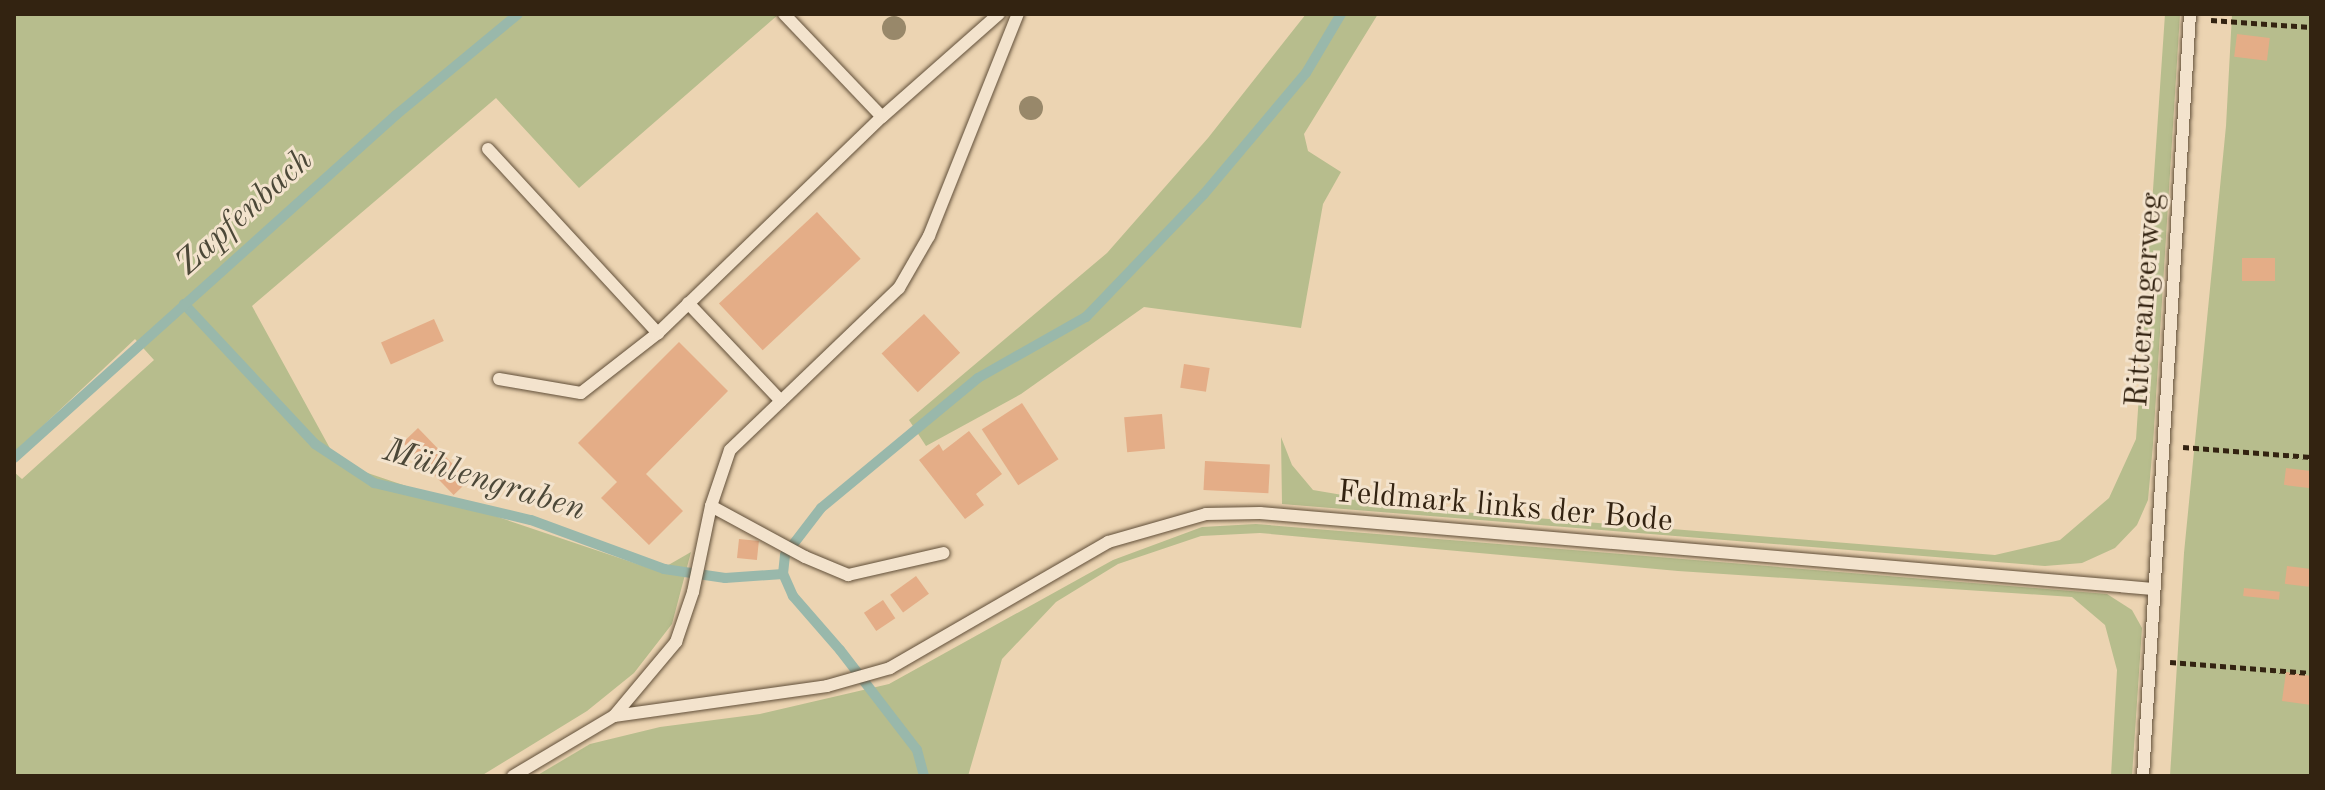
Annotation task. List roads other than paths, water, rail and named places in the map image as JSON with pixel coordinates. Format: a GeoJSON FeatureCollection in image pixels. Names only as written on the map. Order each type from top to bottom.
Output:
{"type":"FeatureCollection","features":[{"type":"Feature","properties":{"kind":"lane"},"geometry":{"type":"LineString","coordinates":[[784,14],[882,117]]}},
{"type":"Feature","properties":{"kind":"lane"},"geometry":{"type":"LineString","coordinates":[[499,379],[581,393],[658,333],[882,117],[999,14]]}},
{"type":"Feature","properties":{"kind":"lane"},"geometry":{"type":"LineString","coordinates":[[513,776],[614,716],[676,642],[693,592],[711,506],[730,450],[899,288],[929,236],[1018,14]]}},
{"type":"Feature","properties":{"kind":"lane","name":"Ritterangerweg"},"geometry":{"type":"LineString","coordinates":[[2143,776],[2190,16]]}},
{"type":"Feature","properties":{"kind":"lane"},"geometry":{"type":"LineString","coordinates":[[488,149],[658,333]]}},
{"type":"Feature","properties":{"kind":"lane"},"geometry":{"type":"LineString","coordinates":[[688,303],[781,401]]}},
{"type":"Feature","properties":{"kind":"lane"},"geometry":{"type":"LineString","coordinates":[[711,506],[805,557],[848,575],[944,553]]}},
{"type":"Feature","properties":{"kind":"lane","name":"Feldmark links der Bode"},"geometry":{"type":"LineString","coordinates":[[614,716],[843,682],[890,668],[1108,542],[1206,514],[1260,513],[2153,589]]}},
{"type":"Feature","properties":{"kind":"waterway","name":"Zapfenbach"},"geometry":{"type":"LineString","coordinates":[[14,458],[396,115],[518,14]]}},
{"type":"Feature","properties":{"kind":"waterway"},"geometry":{"type":"LineString","coordinates":[[924,776],[917,750],[840,650],[793,596],[783,574],[785,555],[821,508],[978,378],[1086,317],[1204,194],[1306,73],[1341,14]]}},
{"type":"Feature","properties":{"kind":"waterway","name":"Mühlengraben"},"geometry":{"type":"LineString","coordinates":[[184,304],[315,444],[374,483],[531,520],[664,569],[725,578],[783,574]]}}]}
